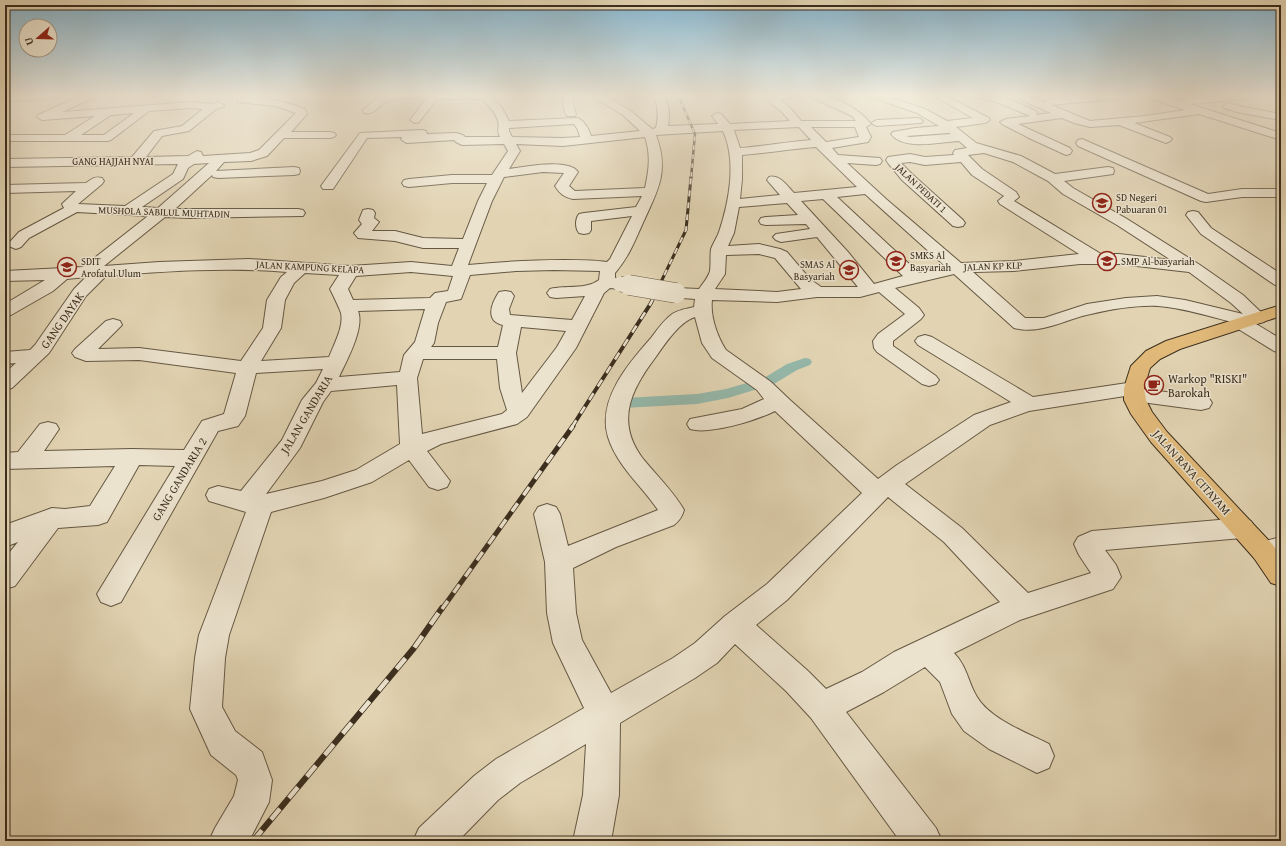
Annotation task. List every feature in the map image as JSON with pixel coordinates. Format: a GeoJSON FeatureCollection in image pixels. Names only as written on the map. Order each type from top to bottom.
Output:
{"type":"FeatureCollection","features":[{"type":"Feature","properties":{"kind":"main road"},"geometry":{"type":"LineString","coordinates":[[1134,391],[1142,366],[1153,355],[1173,345],[1281,310]]}},
{"type":"Feature","properties":{"kind":"main road","name":"JALAN RAYA CITAYAM"},"geometry":{"type":"LineString","coordinates":[[1134,391],[1135,400],[1142,414],[1177,458],[1242,528],[1272,549],[1281,575]]}},
{"type":"Feature","properties":{"kind":"street"},"geometry":{"type":"LineString","coordinates":[[68,139],[74,134]]}},
{"type":"Feature","properties":{"kind":"street"},"geometry":{"type":"LineString","coordinates":[[5,162],[21,152],[51,142],[68,139],[107,138],[112,134]]}},
{"type":"Feature","properties":{"kind":"street"},"geometry":{"type":"LineString","coordinates":[[135,161],[140,157],[157,134]]}},
{"type":"Feature","properties":{"kind":"street"},"geometry":{"type":"LineString","coordinates":[[328,186],[358,134]]}},
{"type":"Feature","properties":{"kind":"street"},"geometry":{"type":"LineString","coordinates":[[393,134],[407,139],[456,136],[462,141],[493,134]]}},
{"type":"Feature","properties":{"kind":"street"},"geometry":{"type":"LineString","coordinates":[[506,134],[513,149],[523,157],[564,160]]}},
{"type":"Feature","properties":{"kind":"street"},"geometry":{"type":"LineString","coordinates":[[515,134],[537,140],[563,142],[631,134]]}},
{"type":"Feature","properties":{"kind":"street"},"geometry":{"type":"LineString","coordinates":[[585,134],[586,139]]}},
{"type":"Feature","properties":{"kind":"street"},"geometry":{"type":"LineString","coordinates":[[218,495],[254,504],[324,490],[364,476],[412,448],[434,438],[509,419],[518,412],[557,359],[609,281],[651,192],[655,174],[656,134]]}},
{"type":"Feature","properties":{"kind":"street"},"geometry":{"type":"LineString","coordinates":[[730,134],[736,152],[737,164],[732,204],[726,233],[719,251],[717,275],[714,282],[707,287],[703,302],[712,343],[719,354],[765,388],[882,488],[953,535],[997,579],[1022,607]]}},
{"type":"Feature","properties":{"kind":"street"},"geometry":{"type":"LineString","coordinates":[[810,134],[868,190],[1021,324],[1046,323],[1087,309],[1126,303],[1157,301],[1185,305],[1249,320]]}},
{"type":"Feature","properties":{"kind":"street"},"geometry":{"type":"LineString","coordinates":[[790,152],[825,149],[864,140],[864,134]]}},
{"type":"Feature","properties":{"kind":"street"},"geometry":{"type":"LineString","coordinates":[[957,134],[972,146],[1011,157],[1031,165],[1053,178],[1068,191],[1122,222],[1194,268],[1237,299],[1249,320],[1281,347]]}},
{"type":"Feature","properties":{"kind":"street"},"geometry":{"type":"LineString","coordinates":[[1029,134],[1066,151]]}},
{"type":"Feature","properties":{"kind":"street"},"geometry":{"type":"LineString","coordinates":[[1031,165],[1066,151],[1095,134]]}},
{"type":"Feature","properties":{"kind":"street"},"geometry":{"type":"LineString","coordinates":[[1103,134],[1108,142]]}},
{"type":"Feature","properties":{"kind":"street"},"geometry":{"type":"LineString","coordinates":[[1157,134],[1166,139]]}},
{"type":"Feature","properties":{"kind":"street"},"geometry":{"type":"LineString","coordinates":[[144,150],[187,156],[217,154],[259,155],[282,135],[330,135]]}},
{"type":"Feature","properties":{"kind":"street"},"geometry":{"type":"LineString","coordinates":[[5,138],[51,142]]}},
{"type":"Feature","properties":{"kind":"street"},"geometry":{"type":"LineString","coordinates":[[45,188],[90,157],[105,144],[107,138]]}},
{"type":"Feature","properties":{"kind":"street"},"geometry":{"type":"LineString","coordinates":[[20,162],[51,142]]}},
{"type":"Feature","properties":{"kind":"street"},"geometry":{"type":"LineString","coordinates":[[1082,143],[1206,198],[1242,193],[1281,193]]}},
{"type":"Feature","properties":{"kind":"street"},"geometry":{"type":"LineString","coordinates":[[736,152],[776,149],[785,146],[825,149],[876,161]]}},
{"type":"Feature","properties":{"kind":"street"},"geometry":{"type":"LineString","coordinates":[[90,157],[112,149]]}},
{"type":"Feature","properties":{"kind":"street"},"geometry":{"type":"LineString","coordinates":[[985,150],[959,153],[977,172],[1012,196],[1005,201],[1096,258]]}},
{"type":"Feature","properties":{"kind":"street","name":"GANG DAYAK"},"geometry":{"type":"LineString","coordinates":[[5,384],[42,349],[95,271],[91,268],[163,212],[202,178],[217,154]]}},
{"type":"Feature","properties":{"kind":"street"},"geometry":{"type":"LineString","coordinates":[[129,210],[178,176],[187,156]]}},
{"type":"Feature","properties":{"kind":"street","name":"GANG HAJJAH NYAI"},"geometry":{"type":"LineString","coordinates":[[5,162],[90,157],[135,161],[187,156]]}},
{"type":"Feature","properties":{"kind":"street"},"geometry":{"type":"LineString","coordinates":[[438,480],[412,448],[407,378],[410,374],[412,359],[424,343],[428,323],[439,298],[455,295],[469,244],[485,201],[498,176],[523,157]]}},
{"type":"Feature","properties":{"kind":"street","name":"JALAN PEDATI 1"},"geometry":{"type":"LineString","coordinates":[[958,223],[907,177],[892,160],[910,158],[925,161],[964,158]]}},
{"type":"Feature","properties":{"kind":"street"},"geometry":{"type":"LineString","coordinates":[[409,183],[498,176],[543,168],[569,170],[572,172],[562,186],[565,191],[573,195],[651,192]]}},
{"type":"Feature","properties":{"kind":"street"},"geometry":{"type":"LineString","coordinates":[[1053,178],[1108,170]]}},
{"type":"Feature","properties":{"kind":"street"},"geometry":{"type":"LineString","coordinates":[[202,178],[294,172]]}},
{"type":"Feature","properties":{"kind":"street"},"geometry":{"type":"LineString","coordinates":[[5,177],[67,174]]}},
{"type":"Feature","properties":{"kind":"street"},"geometry":{"type":"LineString","coordinates":[[202,178],[277,180]]}},
{"type":"Feature","properties":{"kind":"street"},"geometry":{"type":"LineString","coordinates":[[774,180],[852,267],[876,288],[913,312],[915,315],[885,338],[883,341],[884,348],[929,380]]}},
{"type":"Feature","properties":{"kind":"street"},"geometry":{"type":"LineString","coordinates":[[5,189],[45,188],[93,184],[73,204],[24,235],[16,244]]}},
{"type":"Feature","properties":{"kind":"street"},"geometry":{"type":"LineString","coordinates":[[732,204],[868,190]]}},
{"type":"Feature","properties":{"kind":"street"},"geometry":{"type":"LineString","coordinates":[[826,194],[892,258],[915,278]]}},
{"type":"Feature","properties":{"kind":"street"},"geometry":{"type":"LineString","coordinates":[[73,204],[115,200]]}},
{"type":"Feature","properties":{"kind":"street","name":"MUSHOLA SABILUL MUHTADIN"},"geometry":{"type":"LineString","coordinates":[[73,204],[129,210],[190,214],[298,213]]}},
{"type":"Feature","properties":{"kind":"street"},"geometry":{"type":"LineString","coordinates":[[584,230],[584,217],[641,211]]}},
{"type":"Feature","properties":{"kind":"street"},"geometry":{"type":"LineString","coordinates":[[368,213],[366,220],[372,222],[362,233],[363,235],[390,235],[423,243],[469,244]]}},
{"type":"Feature","properties":{"kind":"street"},"geometry":{"type":"LineString","coordinates":[[1193,215],[1206,231],[1281,281]]}},
{"type":"Feature","properties":{"kind":"street"},"geometry":{"type":"LineString","coordinates":[[766,221],[810,219]]}},
{"type":"Feature","properties":{"kind":"street"},"geometry":{"type":"LineString","coordinates":[[781,236],[820,232]]}},
{"type":"Feature","properties":{"kind":"street"},"geometry":{"type":"LineString","coordinates":[[719,251],[751,249],[770,250],[776,252],[781,255],[804,283],[817,292]]}},
{"type":"Feature","properties":{"kind":"street","name":"JALAN KP KLP"},"geometry":{"type":"LineString","coordinates":[[703,302],[777,297],[817,292],[860,292],[958,268],[1014,266],[1096,258],[1194,268]]}},
{"type":"Feature","properties":{"kind":"street","name":"JALAN KAMPUNG KELAPA"},"geometry":{"type":"LineString","coordinates":[[5,276],[249,264],[350,271],[411,267],[461,271],[522,265],[595,265],[609,281]]}},
{"type":"Feature","properties":{"kind":"street","name":"GANG GANDARIA 2"},"geometry":{"type":"LineString","coordinates":[[111,594],[210,426],[230,421],[234,416],[247,368],[272,328],[274,307],[281,290],[287,281],[300,268]]}},
{"type":"Feature","properties":{"kind":"street","name":"JALAN GANDARIA"},"geometry":{"type":"LineString","coordinates":[[228,841],[251,802],[255,780],[250,764],[223,743],[206,709],[210,658],[214,635],[254,504],[292,443],[313,400],[325,385],[349,332],[350,314],[339,289],[350,271]]}},
{"type":"Feature","properties":{"kind":"street"},"geometry":{"type":"LineString","coordinates":[[5,311],[47,288],[62,274]]}},
{"type":"Feature","properties":{"kind":"street"},"geometry":{"type":"LineString","coordinates":[[556,293],[609,281],[676,293],[703,302]]}},
{"type":"Feature","properties":{"kind":"street"},"geometry":{"type":"LineString","coordinates":[[505,296],[500,309],[501,319],[579,326]]}},
{"type":"Feature","properties":{"kind":"street"},"geometry":{"type":"LineString","coordinates":[[558,562],[607,540],[657,522],[670,514],[671,510],[667,503],[632,460],[623,446],[618,431],[618,404],[636,370],[664,334],[677,319],[703,302]]}},
{"type":"Feature","properties":{"kind":"street"},"geometry":{"type":"LineString","coordinates":[[347,306],[437,303]]}},
{"type":"Feature","properties":{"kind":"street"},"geometry":{"type":"LineString","coordinates":[[513,321],[506,353],[510,388],[518,412]]}},
{"type":"Feature","properties":{"kind":"street"},"geometry":{"type":"LineString","coordinates":[[113,325],[82,353],[86,355],[139,354],[247,368],[336,362]]}},
{"type":"Feature","properties":{"kind":"street"},"geometry":{"type":"LineString","coordinates":[[925,341],[1029,404]]}},
{"type":"Feature","properties":{"kind":"street"},"geometry":{"type":"LineString","coordinates":[[415,353],[506,353]]}},
{"type":"Feature","properties":{"kind":"street"},"geometry":{"type":"LineString","coordinates":[[5,358],[36,355]]}},
{"type":"Feature","properties":{"kind":"street"},"geometry":{"type":"LineString","coordinates":[[325,385],[407,378]]}},
{"type":"Feature","properties":{"kind":"street"},"geometry":{"type":"LineString","coordinates":[[698,424],[755,413],[769,407],[765,388]]}},
{"type":"Feature","properties":{"kind":"street"},"geometry":{"type":"LineString","coordinates":[[432,841],[486,788],[503,775],[684,668],[706,653],[735,625],[777,592],[882,488],[982,420],[1029,404],[1134,391],[1201,402]]}},
{"type":"Feature","properties":{"kind":"street"},"geometry":{"type":"LineString","coordinates":[[15,461],[48,429]]}},
{"type":"Feature","properties":{"kind":"street"},"geometry":{"type":"LineString","coordinates":[[15,461],[132,457],[191,458]]}},
{"type":"Feature","properties":{"kind":"street"},"geometry":{"type":"LineString","coordinates":[[10,532],[52,518],[65,519],[98,515],[132,457]]}},
{"type":"Feature","properties":{"kind":"street"},"geometry":{"type":"LineString","coordinates":[[547,514],[558,562],[558,580],[565,634],[568,643],[604,714],[601,796],[592,841]]}},
{"type":"Feature","properties":{"kind":"street"},"geometry":{"type":"LineString","coordinates":[[5,578],[52,518]]}},
{"type":"Feature","properties":{"kind":"street"},"geometry":{"type":"LineString","coordinates":[[822,707],[873,682],[905,662],[1011,611],[1103,581],[1107,577],[1106,573],[1088,548],[1087,544],[1092,541],[1242,528]]}},
{"type":"Feature","properties":{"kind":"street"},"geometry":{"type":"LineString","coordinates":[[735,625],[797,681],[822,707],[923,841]]}},
{"type":"Feature","properties":{"kind":"street"},"geometry":{"type":"LineString","coordinates":[[928,651],[950,671],[955,680],[961,701],[969,713],[980,724],[1037,756]]}},
{"type":"Feature","properties":{"kind":"waterway"},"geometry":{"type":"LineString","coordinates":[[624,403],[697,399],[728,393],[769,381],[792,367],[805,362]]}},
{"type":"Feature","properties":{"kind":"railway"},"geometry":{"type":"LineString","coordinates":[[691,178],[695,134]]}},
{"type":"Feature","properties":{"kind":"railway"},"geometry":{"type":"LineString","coordinates":[[659,286],[686,230],[691,177]]}},
{"type":"Feature","properties":{"kind":"railway"},"geometry":{"type":"LineString","coordinates":[[572,427],[651,303],[659,285]]}},
{"type":"Feature","properties":{"kind":"railway"},"geometry":{"type":"LineString","coordinates":[[442,609],[573,426]]}},
{"type":"Feature","properties":{"kind":"railway"},"geometry":{"type":"LineString","coordinates":[[253,841],[414,648],[442,608]]}},
{"type":"Feature","properties":{"kind":"place","name":"SD Negeri Pabuaran 01"},"geometry":{"type":"Point","coordinates":[1102,203]}},
{"type":"Feature","properties":{"kind":"place","name":"SMKS Al Basyariah"},"geometry":{"type":"Point","coordinates":[896,261]}},
{"type":"Feature","properties":{"kind":"place","name":"SMP Al-basyariah"},"geometry":{"type":"Point","coordinates":[1107,261]}},
{"type":"Feature","properties":{"kind":"place","name":"SDIT Arofatul Ulum"},"geometry":{"type":"Point","coordinates":[67,267]}},
{"type":"Feature","properties":{"kind":"place","name":"SMAS Al Basyariah"},"geometry":{"type":"Point","coordinates":[849,270]}},
{"type":"Feature","properties":{"kind":"place","name":"Warkop \"RISKI\" Barokah"},"geometry":{"type":"Point","coordinates":[1154,385]}}]}
